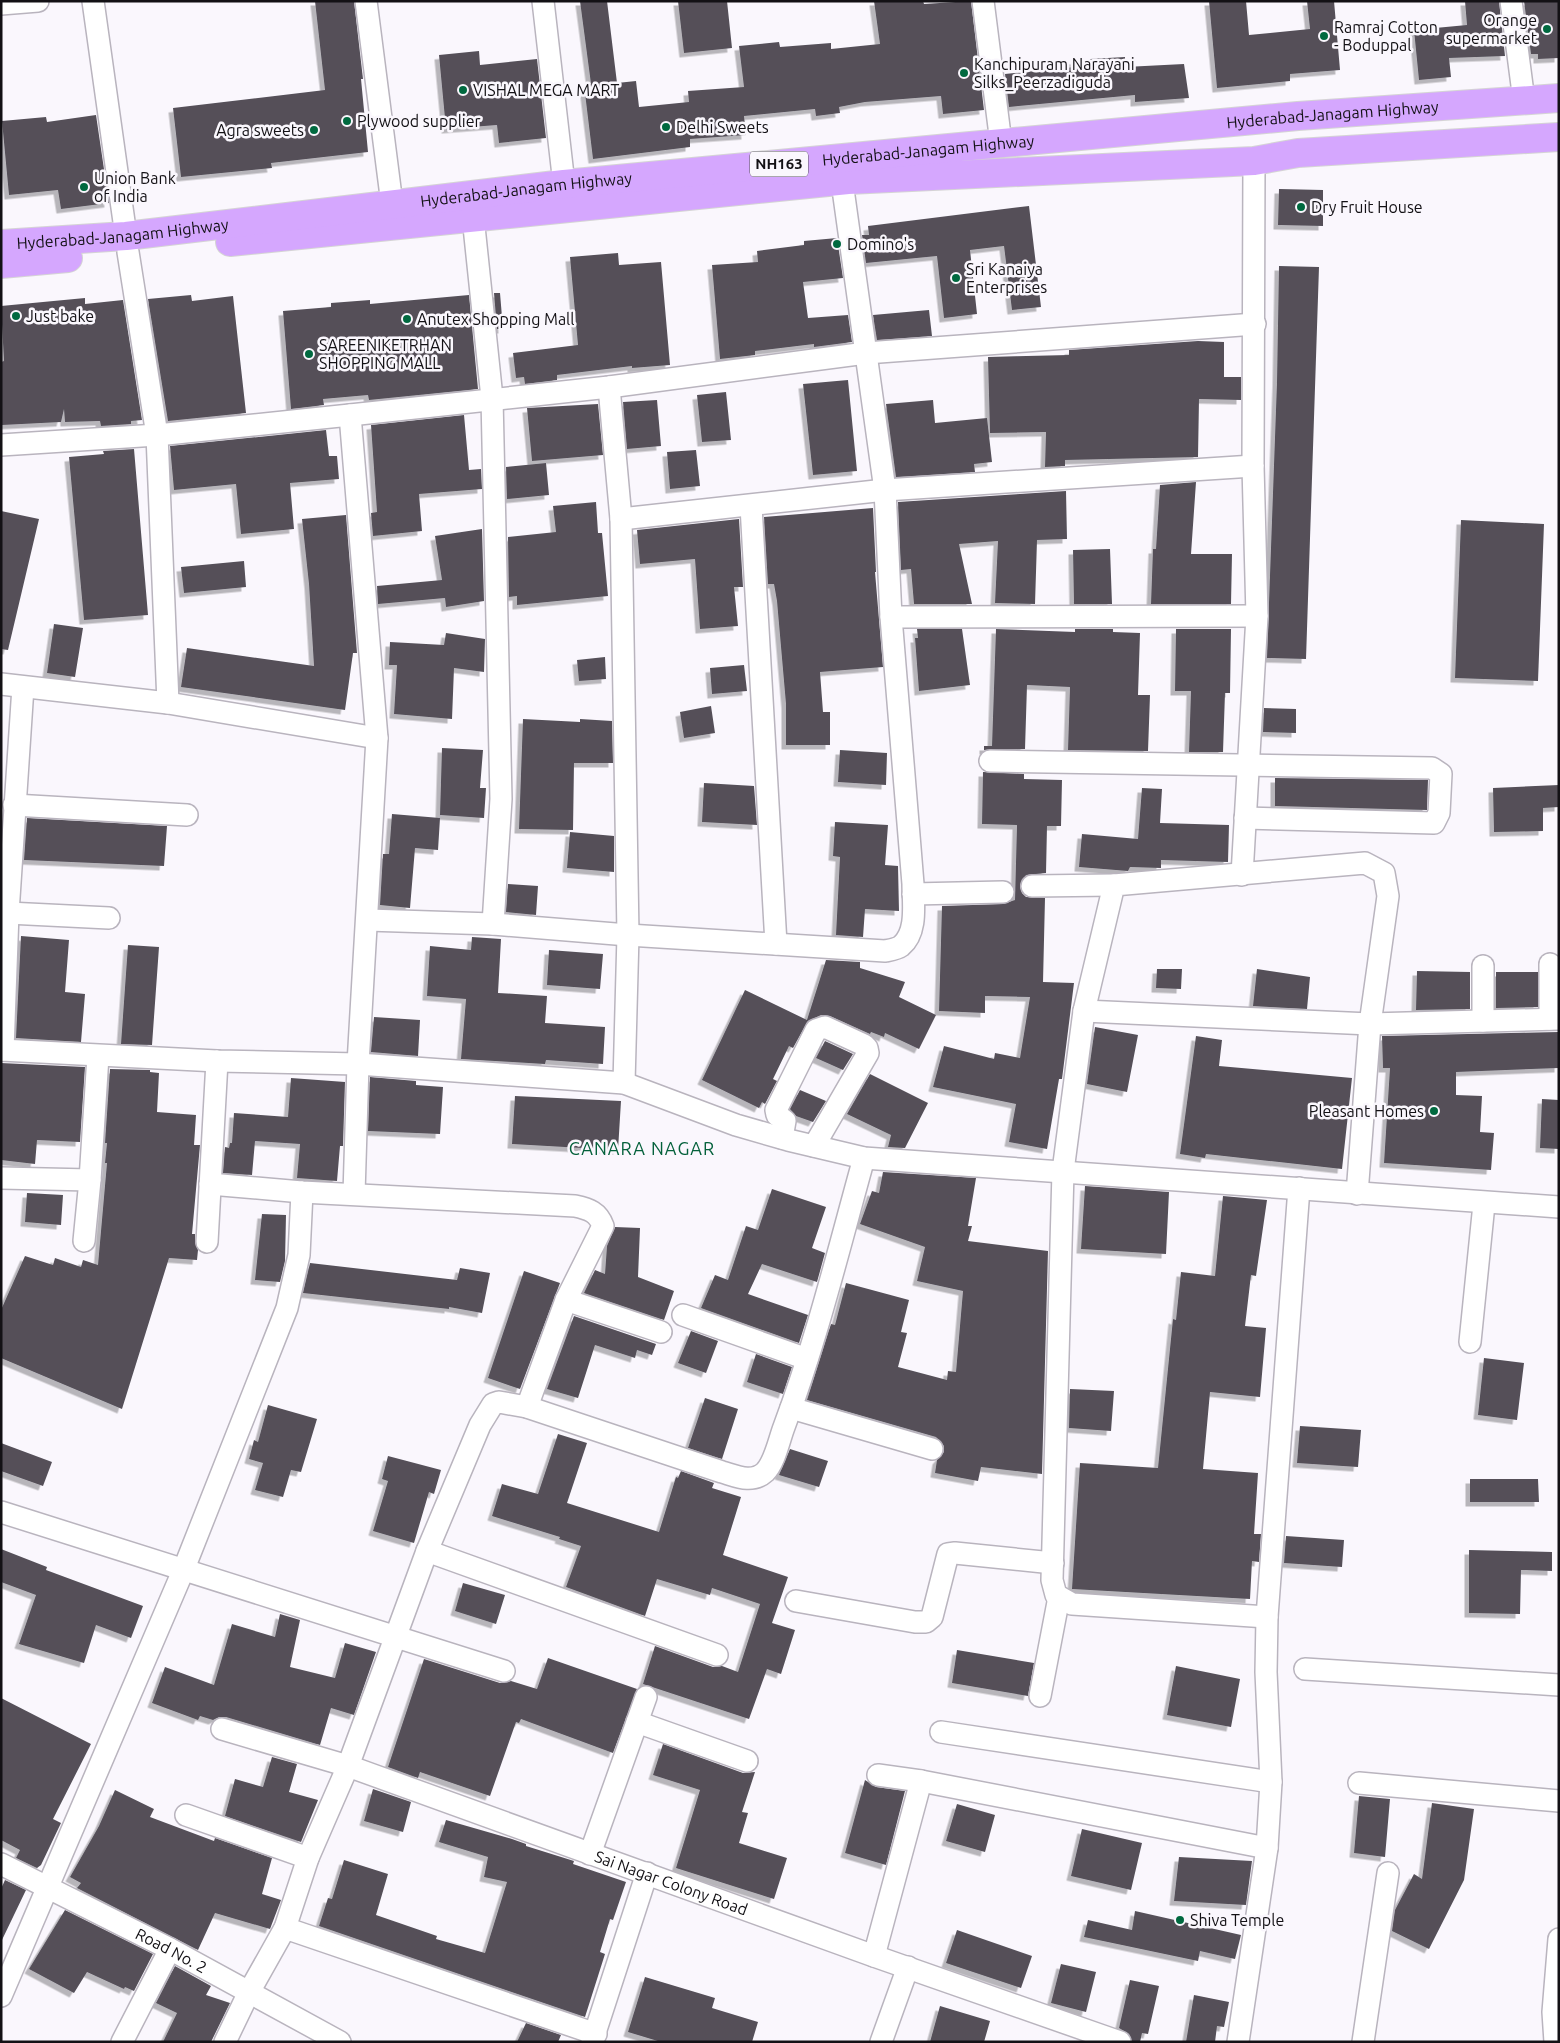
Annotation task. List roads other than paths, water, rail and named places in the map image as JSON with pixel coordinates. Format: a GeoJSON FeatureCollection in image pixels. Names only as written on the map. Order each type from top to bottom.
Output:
{"type":"FeatureCollection","features":[{"type":"Feature","properties":{"kind":"highway","name":"Hyderabad-Janagam Highway"},"geometry":{"type":"LineString","coordinates":[[1,264],[392,204],[564,184],[1307,116],[1559,98]]}},
{"type":"Feature","properties":{"kind":"highway","name":"Hyderabad-Janagam Highway"},"geometry":{"type":"LineString","coordinates":[[1,244],[127,244],[473,217],[842,182],[1254,161],[1298,153],[1559,137]]}},
{"type":"Feature","properties":{"kind":"street"},"geometry":{"type":"LineString","coordinates":[[1,4],[38,1]]}},
{"type":"Feature","properties":{"kind":"street"},"geometry":{"type":"LineString","coordinates":[[93,1],[127,244],[157,435],[168,703]]}},
{"type":"Feature","properties":{"kind":"street"},"geometry":{"type":"LineString","coordinates":[[366,1],[392,204]]}},
{"type":"Feature","properties":{"kind":"street"},"geometry":{"type":"LineString","coordinates":[[543,1],[564,184]]}},
{"type":"Feature","properties":{"kind":"street"},"geometry":{"type":"LineString","coordinates":[[983,1],[1001,143]]}},
{"type":"Feature","properties":{"kind":"street"},"geometry":{"type":"LineString","coordinates":[[1511,1],[1524,101]]}},
{"type":"Feature","properties":{"kind":"street"},"geometry":{"type":"LineString","coordinates":[[1242,875],[1258,616],[1253,466],[1255,324],[1254,161]]}},
{"type":"Feature","properties":{"kind":"street"},"geometry":{"type":"LineString","coordinates":[[367,920],[493,924],[628,936],[885,951],[900,946],[908,936],[914,917],[913,894],[904,759],[891,617],[884,490],[842,182]]}},
{"type":"Feature","properties":{"kind":"street"},"geometry":{"type":"LineString","coordinates":[[473,217],[492,398],[501,799],[493,924]]}},
{"type":"Feature","properties":{"kind":"street"},"geometry":{"type":"LineString","coordinates":[[1,445],[157,435],[350,415],[492,398],[609,387],[866,353],[1255,324]]}},
{"type":"Feature","properties":{"kind":"street"},"geometry":{"type":"LineString","coordinates":[[609,387],[621,519],[628,936],[624,1084]]}},
{"type":"Feature","properties":{"kind":"street"},"geometry":{"type":"LineString","coordinates":[[350,415],[377,738],[358,1064],[354,1194]]}},
{"type":"Feature","properties":{"kind":"street"},"geometry":{"type":"LineString","coordinates":[[621,519],[884,490],[1253,466]]}},
{"type":"Feature","properties":{"kind":"street"},"geometry":{"type":"LineString","coordinates":[[751,506],[776,944]]}},
{"type":"Feature","properties":{"kind":"street"},"geometry":{"type":"LineString","coordinates":[[891,617],[1258,616]]}},
{"type":"Feature","properties":{"kind":"street"},"geometry":{"type":"LineString","coordinates":[[1,684],[168,703],[377,738]]}},
{"type":"Feature","properties":{"kind":"street"},"geometry":{"type":"LineString","coordinates":[[23,687],[14,805],[2,1050],[217,1061],[358,1064],[624,1084],[687,1108],[782,1138],[864,1158],[1299,1188],[1484,1204],[1559,1207]]}},
{"type":"Feature","properties":{"kind":"street"},"geometry":{"type":"LineString","coordinates":[[990,761],[1432,768],[1441,774],[1439,813],[1434,823],[1245,818]]}},
{"type":"Feature","properties":{"kind":"street"},"geometry":{"type":"LineString","coordinates":[[14,805],[187,815]]}},
{"type":"Feature","properties":{"kind":"street"},"geometry":{"type":"LineString","coordinates":[[1032,886],[1114,885],[1364,864],[1384,873],[1388,896],[1370,1024],[1356,1194]]}},
{"type":"Feature","properties":{"kind":"street"},"geometry":{"type":"LineString","coordinates":[[1114,885],[1084,1011],[1063,1171],[1052,1580],[1056,1595],[1072,1604],[1267,1617]]}},
{"type":"Feature","properties":{"kind":"street"},"geometry":{"type":"LineString","coordinates":[[913,894],[1003,892]]}},
{"type":"Feature","properties":{"kind":"street"},"geometry":{"type":"LineString","coordinates":[[8,912],[109,918]]}},
{"type":"Feature","properties":{"kind":"street"},"geometry":{"type":"LineString","coordinates":[[1084,1011],[1370,1024],[1555,1019],[1550,964]]}},
{"type":"Feature","properties":{"kind":"street"},"geometry":{"type":"LineString","coordinates":[[1483,966],[1483,1021]]}},
{"type":"Feature","properties":{"kind":"street"},"geometry":{"type":"LineString","coordinates":[[782,1138],[785,1122],[777,1115],[776,1110],[816,1030],[825,1027],[864,1045],[868,1053],[814,1146]]}},
{"type":"Feature","properties":{"kind":"street"},"geometry":{"type":"LineString","coordinates":[[84,1241],[98,1056]]}},
{"type":"Feature","properties":{"kind":"street"},"geometry":{"type":"LineString","coordinates":[[207,1242],[217,1061]]}},
{"type":"Feature","properties":{"kind":"street"},"geometry":{"type":"LineString","coordinates":[[225,2042],[249,1992],[285,1928],[308,1858],[348,1766],[427,1551],[487,1412],[493,1404],[500,1402],[527,1407],[746,1479],[758,1477],[766,1471],[791,1408],[807,1359],[864,1158]]}},
{"type":"Feature","properties":{"kind":"street"},"geometry":{"type":"LineString","coordinates":[[1,1178],[90,1180]]}},
{"type":"Feature","properties":{"kind":"street"},"geometry":{"type":"LineString","coordinates":[[210,1184],[302,1192],[575,1206],[590,1209],[600,1217],[603,1226],[566,1300],[527,1407]]}},
{"type":"Feature","properties":{"kind":"street"},"geometry":{"type":"LineString","coordinates":[[1238,2042],[1267,1848],[1271,1782],[1266,1672],[1267,1617],[1299,1188]]}},
{"type":"Feature","properties":{"kind":"street"},"geometry":{"type":"LineString","coordinates":[[1,1996],[183,1571],[287,1308],[298,1255],[302,1192]]}},
{"type":"Feature","properties":{"kind":"street"},"geometry":{"type":"LineString","coordinates":[[1470,1342],[1484,1204]]}},
{"type":"Feature","properties":{"kind":"street"},"geometry":{"type":"LineString","coordinates":[[566,1300],[662,1332]]}},
{"type":"Feature","properties":{"kind":"street"},"geometry":{"type":"LineString","coordinates":[[683,1315],[807,1359]]}},
{"type":"Feature","properties":{"kind":"street"},"geometry":{"type":"LineString","coordinates":[[791,1408],[932,1449]]}},
{"type":"Feature","properties":{"kind":"street"},"geometry":{"type":"LineString","coordinates":[[1,1512],[183,1571],[396,1635],[504,1671]]}},
{"type":"Feature","properties":{"kind":"street"},"geometry":{"type":"LineString","coordinates":[[427,1551],[717,1655]]}},
{"type":"Feature","properties":{"kind":"street"},"geometry":{"type":"LineString","coordinates":[[796,1601],[915,1622],[926,1622],[932,1617],[948,1554],[955,1553],[1053,1563]]}},
{"type":"Feature","properties":{"kind":"street"},"geometry":{"type":"LineString","coordinates":[[1040,1696],[1059,1597]]}},
{"type":"Feature","properties":{"kind":"street"},"geometry":{"type":"LineString","coordinates":[[1305,1669],[1559,1684]]}},
{"type":"Feature","properties":{"kind":"street"},"geometry":{"type":"LineString","coordinates":[[590,1854],[646,1697]]}},
{"type":"Feature","properties":{"kind":"street"},"geometry":{"type":"LineString","coordinates":[[637,1722],[747,1761]]}},
{"type":"Feature","properties":{"kind":"street","name":"Sai Nagar Colony Road"},"geometry":{"type":"LineString","coordinates":[[222,1729],[348,1766],[874,1956],[1120,2042]]}},
{"type":"Feature","properties":{"kind":"street"},"geometry":{"type":"LineString","coordinates":[[941,1732],[1271,1782]]}},
{"type":"Feature","properties":{"kind":"street"},"geometry":{"type":"LineString","coordinates":[[878,1775],[921,1781],[1267,1848]]}},
{"type":"Feature","properties":{"kind":"street"},"geometry":{"type":"LineString","coordinates":[[874,1956],[921,1781]]}},
{"type":"Feature","properties":{"kind":"street"},"geometry":{"type":"LineString","coordinates":[[1359,1783],[1559,1800]]}},
{"type":"Feature","properties":{"kind":"street"},"geometry":{"type":"LineString","coordinates":[[186,1815],[308,1858]]}},
{"type":"Feature","properties":{"kind":"street","name":"Road No. 2"},"geometry":{"type":"LineString","coordinates":[[1,1864],[170,1949],[340,2042]]}},
{"type":"Feature","properties":{"kind":"street"},"geometry":{"type":"LineString","coordinates":[[1363,2042],[1388,1872]]}},
{"type":"Feature","properties":{"kind":"street"},"geometry":{"type":"LineString","coordinates":[[285,1928],[594,2038],[647,1873]]}},
{"type":"Feature","properties":{"kind":"street"},"geometry":{"type":"LineString","coordinates":[[1555,2042],[1553,2012],[1559,1939]]}},
{"type":"Feature","properties":{"kind":"street"},"geometry":{"type":"LineString","coordinates":[[122,2042],[170,1949]]}},
{"type":"Feature","properties":{"kind":"street"},"geometry":{"type":"LineString","coordinates":[[880,2042],[908,1967]]}},
{"type":"Feature","properties":{"kind":"place","name":"Orange supermarket"},"geometry":{"type":"Point","coordinates":[1547,29]}},
{"type":"Feature","properties":{"kind":"place","name":"Ramraj Cotton - Boduppal"},"geometry":{"type":"Point","coordinates":[1324,36]}},
{"type":"Feature","properties":{"kind":"place","name":"Kanchipuram Narayani Silks_Peerzadiguda"},"geometry":{"type":"Point","coordinates":[964,73]}},
{"type":"Feature","properties":{"kind":"place","name":"VISHAL MEGA MART"},"geometry":{"type":"Point","coordinates":[463,90]}},
{"type":"Feature","properties":{"kind":"place","name":"Plywood supplier"},"geometry":{"type":"Point","coordinates":[347,121]}},
{"type":"Feature","properties":{"kind":"place","name":"Delhi Sweets"},"geometry":{"type":"Point","coordinates":[666,127]}},
{"type":"Feature","properties":{"kind":"place","name":"Agra sweets"},"geometry":{"type":"Point","coordinates":[314,130]}},
{"type":"Feature","properties":{"kind":"place","name":"Union Bank of India"},"geometry":{"type":"Point","coordinates":[84,187]}},
{"type":"Feature","properties":{"kind":"place","name":"Dry Fruit House"},"geometry":{"type":"Point","coordinates":[1301,207]}},
{"type":"Feature","properties":{"kind":"place","name":"Domino's"},"geometry":{"type":"Point","coordinates":[837,244]}},
{"type":"Feature","properties":{"kind":"place","name":"Sri Kanaiya Enterprises"},"geometry":{"type":"Point","coordinates":[956,278]}},
{"type":"Feature","properties":{"kind":"place","name":"Just bake"},"geometry":{"type":"Point","coordinates":[16,316]}},
{"type":"Feature","properties":{"kind":"place","name":"Anutex Shopping Mall"},"geometry":{"type":"Point","coordinates":[407,319]}},
{"type":"Feature","properties":{"kind":"place","name":"SAREENIKETRHAN SHOPPING MALL"},"geometry":{"type":"Point","coordinates":[309,354]}},
{"type":"Feature","properties":{"kind":"place","name":"Pleasant Homes"},"geometry":{"type":"Point","coordinates":[1434,1111]}},
{"type":"Feature","properties":{"kind":"place","name":"Shiva Temple"},"geometry":{"type":"Point","coordinates":[1180,1920]}},
{"type":"Feature","properties":{"kind":"district","name":"CANARA NAGAR"},"geometry":{"type":"Point","coordinates":[642,1149]}}]}
